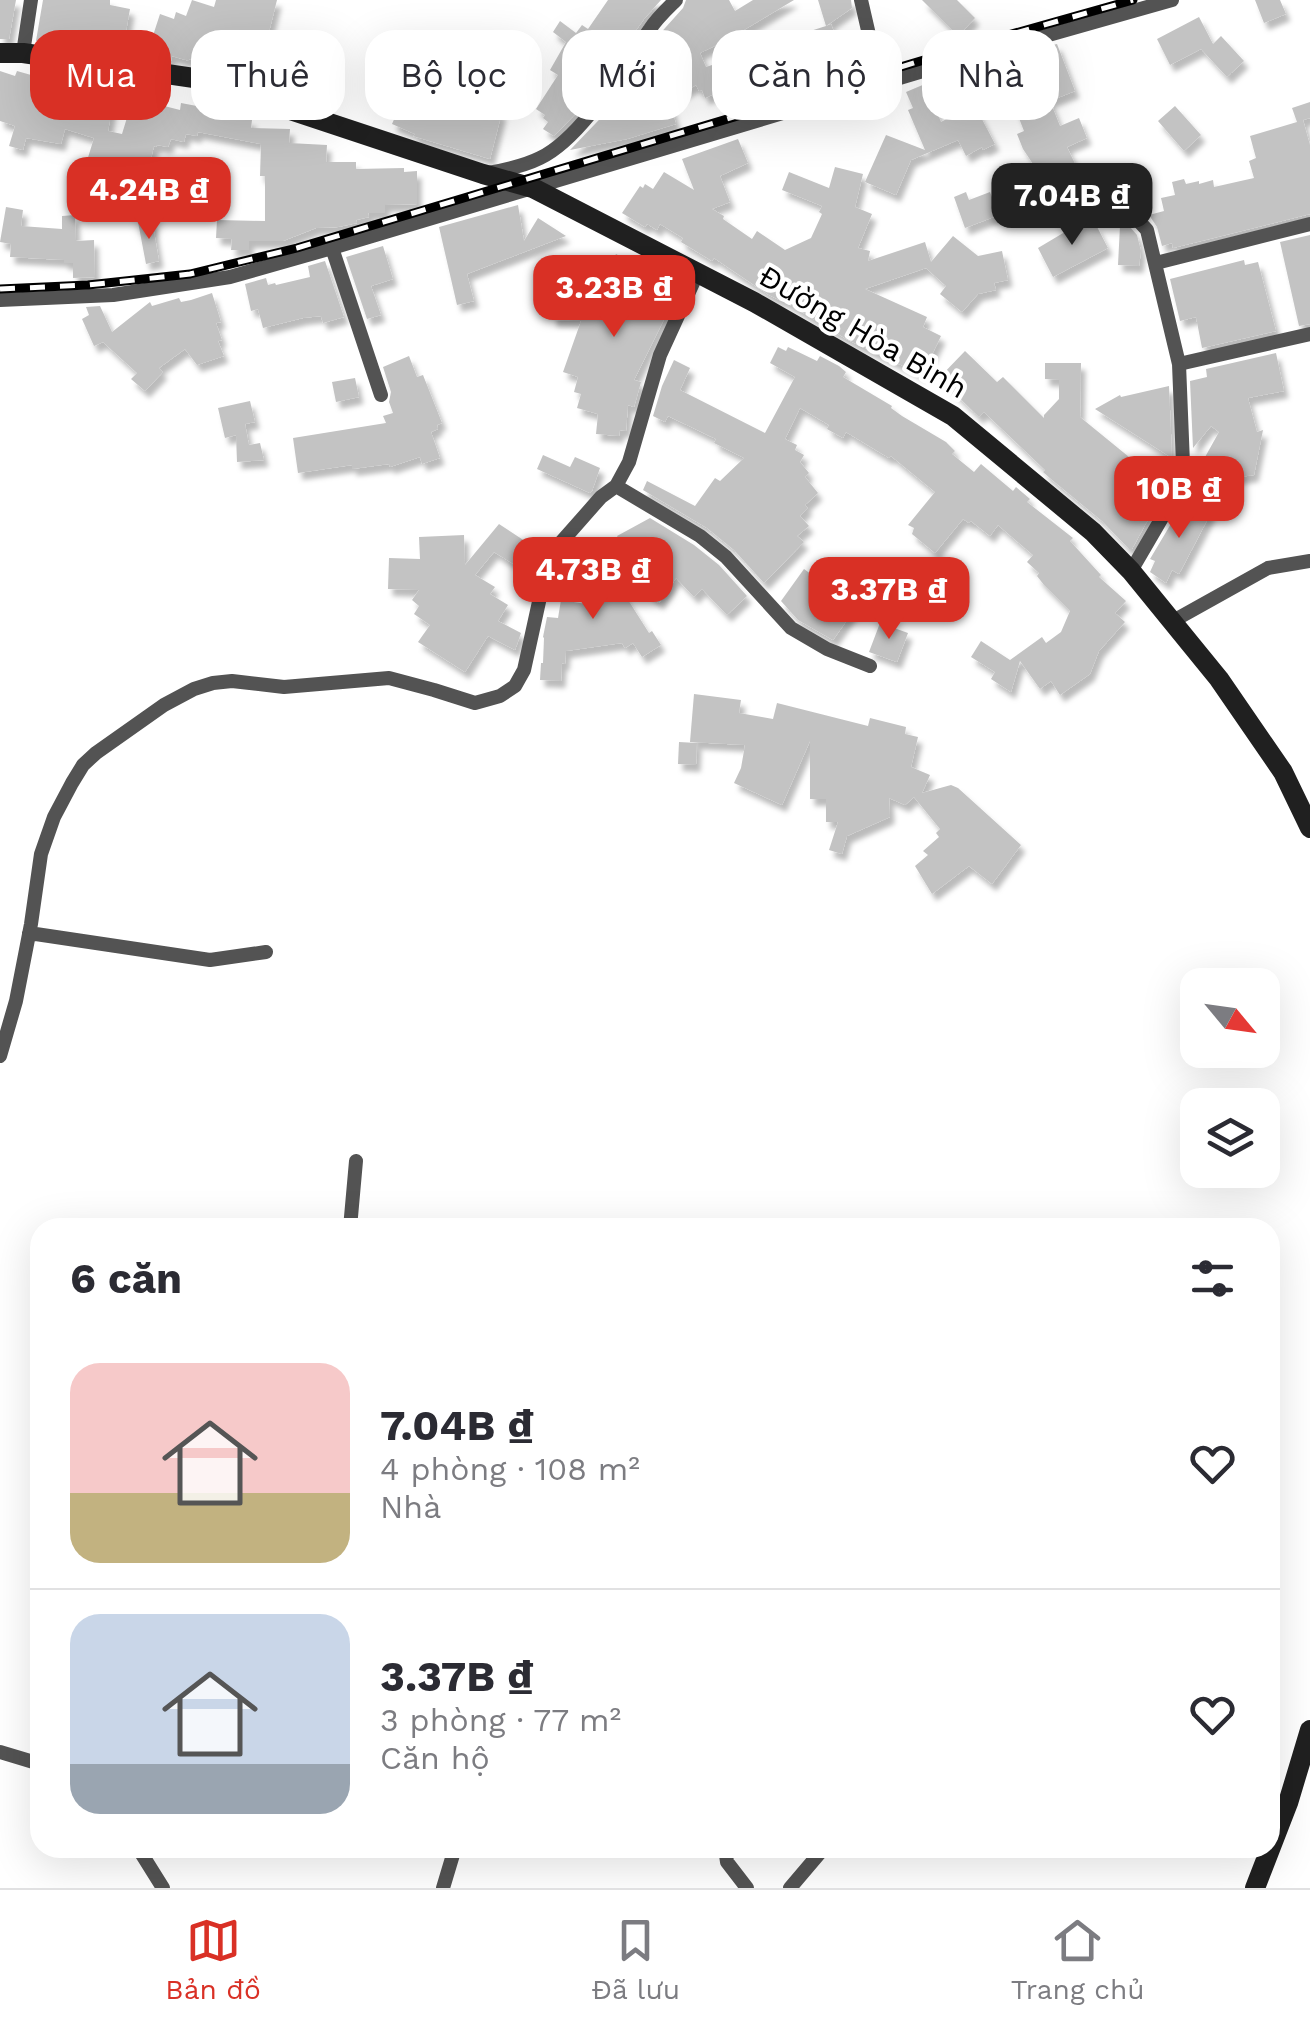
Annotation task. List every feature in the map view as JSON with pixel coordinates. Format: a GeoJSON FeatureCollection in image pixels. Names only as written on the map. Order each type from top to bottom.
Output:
{"type":"FeatureCollection","features":[{"type":"Feature","properties":{"kind":"street"},"geometry":{"type":"LineString","coordinates":[[23,53],[31,0]]}},
{"type":"Feature","properties":{"kind":"street"},"geometry":{"type":"LineString","coordinates":[[483,174],[541,158],[555,148],[579,125],[625,68],[652,25],[676,0]]}},
{"type":"Feature","properties":{"kind":"street"},"geometry":{"type":"LineString","coordinates":[[860,0],[868,30]]}},
{"type":"Feature","properties":{"kind":"street"},"geometry":{"type":"LineString","coordinates":[[0,300],[113,295],[230,276],[1172,0]]}},
{"type":"Feature","properties":{"kind":"street","name":"Đường Hòa Bình"},"geometry":{"type":"LineString","coordinates":[[0,53],[194,78],[534,188],[698,272],[954,416],[1093,532],[1130,571],[1218,679],[1283,772],[1310,828]]}},
{"type":"Feature","properties":{"kind":"street"},"geometry":{"type":"LineString","coordinates":[[1014,182],[1034,202],[1049,210],[1135,217],[1147,230],[1179,364],[1183,464],[1177,492],[1130,571]]}},
{"type":"Feature","properties":{"kind":"street"},"geometry":{"type":"LineString","coordinates":[[1156,263],[1310,224]]}},
{"type":"Feature","properties":{"kind":"street"},"geometry":{"type":"LineString","coordinates":[[332,248],[381,395]]}},
{"type":"Feature","properties":{"kind":"street"},"geometry":{"type":"LineString","coordinates":[[0,1056],[30,933],[41,854],[54,816],[83,765],[96,753],[164,705],[212,684],[232,681],[284,687],[389,678],[475,703],[500,696],[516,686],[524,670],[540,593],[556,548],[616,486],[628,462],[660,355],[698,272]]}},
{"type":"Feature","properties":{"kind":"street"},"geometry":{"type":"LineString","coordinates":[[1179,364],[1310,334]]}},
{"type":"Feature","properties":{"kind":"street"},"geometry":{"type":"LineString","coordinates":[[616,486],[700,536],[726,557],[790,628],[827,649],[870,666]]}},
{"type":"Feature","properties":{"kind":"street"},"geometry":{"type":"LineString","coordinates":[[1173,621],[1268,568],[1310,561]]}},
{"type":"Feature","properties":{"kind":"street"},"geometry":{"type":"LineString","coordinates":[[30,933],[210,960],[266,952]]}},
{"type":"Feature","properties":{"kind":"street"},"geometry":{"type":"LineString","coordinates":[[351,1218],[356,1161]]}},
{"type":"Feature","properties":{"kind":"street"},"geometry":{"type":"LineString","coordinates":[[1280,1824],[1310,1730]]}},
{"type":"Feature","properties":{"kind":"street"},"geometry":{"type":"LineString","coordinates":[[0,1752],[30,1761]]}},
{"type":"Feature","properties":{"kind":"street"},"geometry":{"type":"LineString","coordinates":[[144,1858],[163,1888]]}},
{"type":"Feature","properties":{"kind":"street"},"geometry":{"type":"LineString","coordinates":[[443,1888],[452,1858]]}},
{"type":"Feature","properties":{"kind":"street"},"geometry":{"type":"LineString","coordinates":[[726,1858],[747,1888]]}},
{"type":"Feature","properties":{"kind":"street"},"geometry":{"type":"LineString","coordinates":[[790,1888],[816,1858]]}},
{"type":"Feature","properties":{"kind":"street"},"geometry":{"type":"LineString","coordinates":[[1255,1888],[1267,1858]]}},
{"type":"Feature","properties":{"kind":"building"},"geometry":{"type":"Polygon","coordinates":[[[0,0],[16,0],[9,39],[0,39],[0,0]]]}},
{"type":"Feature","properties":{"kind":"building"},"geometry":{"type":"Polygon","coordinates":[[[43,0],[110,0],[110,5],[130,9],[126,30],[38,30],[43,0]]]}},
{"type":"Feature","properties":{"kind":"building"},"geometry":{"type":"Polygon","coordinates":[[[192,0],[214,7],[216,0],[277,0],[270,30],[191,30],[191,60],[172,56],[171,61],[171,30],[155,30],[160,14],[174,19],[176,12],[186,16],[192,0]]]}},
{"type":"Feature","properties":{"kind":"building"},"geometry":{"type":"Polygon","coordinates":[[[608,0],[661,0],[636,30],[578,30],[582,25],[588,29],[608,0]]]}},
{"type":"Feature","properties":{"kind":"building"},"geometry":{"type":"Polygon","coordinates":[[[686,0],[729,0],[735,11],[753,0],[794,0],[744,30],[712,30],[712,47],[700,53],[706,67],[712,65],[712,95],[705,98],[696,85],[692,87],[692,30],[663,30],[686,0]]]}},
{"type":"Feature","properties":{"kind":"building"},"geometry":{"type":"Polygon","coordinates":[[[818,0],[851,0],[852,8],[826,26],[818,0]]]}},
{"type":"Feature","properties":{"kind":"building"},"geometry":{"type":"Polygon","coordinates":[[[922,0],[957,0],[975,18],[964,30],[952,30],[922,0]]]}},
{"type":"Feature","properties":{"kind":"building"},"geometry":{"type":"Polygon","coordinates":[[[1255,0],[1280,0],[1286,14],[1264,23],[1255,0]]]}},
{"type":"Feature","properties":{"kind":"building"},"geometry":{"type":"Polygon","coordinates":[[[1199,17],[1213,44],[1221,36],[1244,61],[1227,77],[1201,49],[1170,65],[1157,39],[1199,17]]]}},
{"type":"Feature","properties":{"kind":"building"},"geometry":{"type":"Polygon","coordinates":[[[560,21],[572,30],[562,30],[562,39],[553,32],[560,21]]]}},
{"type":"Feature","properties":{"kind":"building"},"geometry":{"type":"Polygon","coordinates":[[[562,49],[562,120],[569,120],[554,136],[543,129],[548,122],[542,113],[542,100],[558,75],[550,70],[562,49]]]}},
{"type":"Feature","properties":{"kind":"building"},"geometry":{"type":"Polygon","coordinates":[[[1059,49],[1075,91],[1059,97],[1059,49]]]}},
{"type":"Feature","properties":{"kind":"building"},"geometry":{"type":"Polygon","coordinates":[[[0,71],[15,76],[17,71],[30,75],[30,120],[110,120],[108,131],[122,134],[126,120],[171,120],[171,108],[180,110],[181,103],[191,105],[191,120],[252,120],[251,128],[290,129],[289,143],[327,145],[326,162],[356,162],[356,169],[417,171],[417,204],[385,205],[385,213],[368,213],[369,217],[356,220],[357,223],[316,228],[283,241],[249,241],[249,250],[231,250],[232,239],[216,238],[217,220],[265,221],[261,144],[198,132],[197,136],[186,134],[184,142],[171,139],[168,147],[154,146],[142,196],[111,189],[115,172],[86,164],[94,138],[65,129],[61,144],[26,138],[23,150],[9,146],[15,126],[0,121],[0,71]]]}},
{"type":"Feature","properties":{"kind":"building"},"geometry":{"type":"Polygon","coordinates":[[[922,85],[922,120],[982,120],[995,144],[966,156],[958,140],[911,160],[896,195],[865,182],[886,135],[925,150],[908,110],[913,108],[906,92],[922,85]]]}},
{"type":"Feature","properties":{"kind":"building"},"geometry":{"type":"Polygon","coordinates":[[[1310,102],[1310,118],[1303,120],[1310,145],[1310,214],[1173,248],[1172,243],[1162,246],[1149,215],[1164,211],[1161,198],[1175,195],[1172,182],[1184,179],[1186,184],[1199,184],[1213,180],[1214,187],[1254,178],[1249,161],[1256,158],[1250,136],[1297,122],[1292,108],[1310,102]]]}},
{"type":"Feature","properties":{"kind":"building"},"geometry":{"type":"Polygon","coordinates":[[[1175,106],[1201,135],[1184,151],[1158,121],[1175,106]]]}},
{"type":"Feature","properties":{"kind":"building"},"geometry":{"type":"Polygon","coordinates":[[[1079,118],[1087,138],[1067,147],[1077,168],[1047,185],[1023,149],[1017,134],[1024,131],[1020,120],[1058,120],[1060,126],[1079,118]]]}},
{"type":"Feature","properties":{"kind":"building"},"geometry":{"type":"Polygon","coordinates":[[[394,120],[500,120],[490,159],[413,136],[392,124],[394,120]]]}},
{"type":"Feature","properties":{"kind":"building"},"geometry":{"type":"Polygon","coordinates":[[[599,120],[675,120],[676,124],[627,139],[570,150],[599,120]]]}},
{"type":"Feature","properties":{"kind":"building"},"geometry":{"type":"Polygon","coordinates":[[[738,139],[748,163],[720,176],[730,202],[712,209],[752,239],[757,231],[785,250],[811,238],[822,206],[782,190],[789,172],[829,188],[835,167],[863,174],[855,207],[872,214],[858,248],[870,251],[868,261],[925,242],[931,262],[953,236],[978,256],[1002,251],[1008,280],[994,283],[996,290],[978,294],[962,312],[940,294],[946,286],[926,268],[865,289],[927,317],[923,327],[941,336],[922,375],[848,340],[769,295],[714,258],[712,261],[681,242],[683,238],[660,224],[657,230],[647,224],[645,227],[622,213],[640,186],[645,184],[653,189],[664,172],[694,190],[682,159],[738,139]]]}},
{"type":"Feature","properties":{"kind":"building"},"geometry":{"type":"Polygon","coordinates":[[[966,192],[969,200],[990,192],[999,215],[965,228],[954,197],[966,192]]]}},
{"type":"Feature","properties":{"kind":"building"},"geometry":{"type":"Polygon","coordinates":[[[518,205],[524,241],[538,218],[566,236],[467,274],[474,301],[457,305],[439,227],[518,205]]]}},
{"type":"Feature","properties":{"kind":"building"},"geometry":{"type":"Polygon","coordinates":[[[6,207],[23,210],[21,226],[62,229],[62,216],[75,215],[76,241],[94,240],[95,277],[73,278],[73,263],[64,260],[10,257],[11,244],[0,242],[6,207]]]}},
{"type":"Feature","properties":{"kind":"building"},"geometry":{"type":"Polygon","coordinates":[[[152,220],[159,261],[146,264],[138,222],[152,220]]]}},
{"type":"Feature","properties":{"kind":"building"},"geometry":{"type":"Polygon","coordinates":[[[1080,223],[1091,228],[1096,225],[1108,248],[1053,277],[1038,248],[1080,223]]]}},
{"type":"Feature","properties":{"kind":"building"},"geometry":{"type":"Polygon","coordinates":[[[1120,226],[1130,227],[1137,235],[1139,266],[1118,265],[1120,226]]]}},
{"type":"Feature","properties":{"kind":"building"},"geometry":{"type":"Polygon","coordinates":[[[1310,235],[1310,324],[1299,326],[1280,242],[1310,235]]]}},
{"type":"Feature","properties":{"kind":"building"},"geometry":{"type":"Polygon","coordinates":[[[383,246],[393,279],[371,286],[381,315],[367,319],[346,257],[383,246]]]}},
{"type":"Feature","properties":{"kind":"building"},"geometry":{"type":"Polygon","coordinates":[[[616,254],[679,289],[634,380],[641,382],[634,407],[628,405],[626,431],[620,430],[619,436],[596,434],[598,414],[577,408],[581,394],[574,392],[578,377],[563,372],[581,321],[552,320],[552,299],[594,299],[616,254]]]}},
{"type":"Feature","properties":{"kind":"building"},"geometry":{"type":"Polygon","coordinates":[[[1244,260],[1245,265],[1258,262],[1276,331],[1202,348],[1196,317],[1180,321],[1170,279],[1244,260]]]}},
{"type":"Feature","properties":{"kind":"building"},"geometry":{"type":"Polygon","coordinates":[[[325,261],[344,317],[323,323],[321,316],[303,318],[263,328],[258,309],[251,311],[245,284],[266,278],[268,285],[276,285],[310,277],[308,266],[325,261]]]}},
{"type":"Feature","properties":{"kind":"building"},"geometry":{"type":"Polygon","coordinates":[[[212,293],[221,322],[216,323],[224,356],[197,365],[185,349],[159,368],[163,372],[145,391],[131,379],[137,373],[103,342],[94,346],[82,319],[89,315],[86,307],[100,306],[112,332],[150,302],[152,306],[179,298],[181,302],[212,293]]]}},
{"type":"Feature","properties":{"kind":"building"},"geometry":{"type":"Polygon","coordinates":[[[778,347],[786,351],[788,347],[817,361],[820,356],[839,366],[846,372],[843,377],[946,442],[955,451],[952,454],[974,472],[981,464],[1013,491],[1016,487],[1030,499],[1027,502],[1073,538],[1070,541],[1099,577],[1126,601],[1115,613],[1125,622],[1099,651],[1090,674],[1060,695],[1051,681],[1040,689],[1020,661],[1011,692],[991,679],[995,672],[971,657],[981,641],[1010,660],[1042,637],[1046,643],[1061,632],[1070,611],[1027,562],[1033,555],[998,525],[990,536],[963,519],[935,553],[912,534],[914,528],[908,525],[935,492],[891,456],[846,432],[843,438],[800,408],[785,439],[797,445],[795,450],[804,455],[800,462],[809,473],[805,477],[818,493],[800,516],[809,526],[797,536],[804,542],[764,583],[707,528],[643,490],[647,481],[695,506],[715,478],[720,481],[744,458],[714,443],[716,439],[668,416],[665,422],[653,416],[674,360],[690,368],[680,390],[765,433],[795,377],[770,363],[778,347]]]}},
{"type":"Feature","properties":{"kind":"building"},"geometry":{"type":"Polygon","coordinates":[[[965,351],[997,382],[1003,377],[1044,418],[1059,399],[1059,380],[1045,379],[1045,363],[1081,363],[1080,417],[1167,488],[1149,490],[1157,493],[1144,509],[1150,516],[1132,549],[1043,472],[984,412],[979,417],[939,378],[965,351]]]}},
{"type":"Feature","properties":{"kind":"building"},"geometry":{"type":"Polygon","coordinates":[[[1276,353],[1284,391],[1248,398],[1257,432],[1263,430],[1254,475],[1190,484],[1219,432],[1211,426],[1193,448],[1190,381],[1207,377],[1206,369],[1276,353]]]}},
{"type":"Feature","properties":{"kind":"building"},"geometry":{"type":"Polygon","coordinates":[[[409,356],[417,377],[423,375],[442,423],[431,432],[440,458],[422,464],[420,457],[390,467],[389,464],[352,469],[352,465],[298,473],[293,438],[386,423],[383,416],[393,413],[383,367],[409,356]]]}},
{"type":"Feature","properties":{"kind":"building"},"geometry":{"type":"Polygon","coordinates":[[[355,378],[359,397],[336,402],[332,382],[355,378]]]}},
{"type":"Feature","properties":{"kind":"building"},"geometry":{"type":"Polygon","coordinates":[[[1169,386],[1172,458],[1095,409],[1120,395],[1169,386]]]}},
{"type":"Feature","properties":{"kind":"building"},"geometry":{"type":"Polygon","coordinates":[[[250,401],[255,422],[245,424],[249,445],[260,443],[264,460],[237,462],[236,435],[225,438],[218,408],[250,401]]]}},
{"type":"Feature","properties":{"kind":"building"},"geometry":{"type":"Polygon","coordinates":[[[543,455],[570,467],[575,457],[600,468],[592,491],[537,469],[543,455]]]}},
{"type":"Feature","properties":{"kind":"building"},"geometry":{"type":"Polygon","coordinates":[[[1184,502],[1212,511],[1179,574],[1172,570],[1166,583],[1150,572],[1155,561],[1150,559],[1184,502]]]}},
{"type":"Feature","properties":{"kind":"building"},"geometry":{"type":"Polygon","coordinates":[[[650,518],[719,565],[747,596],[727,615],[702,589],[694,597],[676,578],[659,603],[650,596],[617,536],[650,518]]]}},
{"type":"Feature","properties":{"kind":"building"},"geometry":{"type":"Polygon","coordinates":[[[499,524],[543,553],[533,576],[494,552],[475,575],[495,587],[490,594],[508,605],[498,621],[521,633],[515,650],[488,636],[465,672],[418,642],[430,625],[414,614],[419,606],[412,600],[419,590],[388,589],[389,558],[420,559],[419,537],[464,535],[465,565],[499,524]]]}},
{"type":"Feature","properties":{"kind":"building"},"geometry":{"type":"Polygon","coordinates":[[[596,556],[661,645],[642,657],[633,643],[625,648],[622,643],[566,651],[561,681],[540,680],[547,617],[558,618],[561,600],[599,606],[573,576],[596,556]]]}},
{"type":"Feature","properties":{"kind":"building"},"geometry":{"type":"Polygon","coordinates":[[[804,569],[819,580],[823,575],[862,599],[833,640],[798,620],[781,601],[804,569]]]}},
{"type":"Feature","properties":{"kind":"building"},"geometry":{"type":"Polygon","coordinates":[[[880,623],[908,633],[897,662],[869,652],[880,623]]]}},
{"type":"Feature","properties":{"kind":"building"},"geometry":{"type":"Polygon","coordinates":[[[694,694],[741,700],[739,713],[773,719],[777,703],[868,726],[870,718],[906,727],[905,734],[918,737],[911,767],[930,775],[922,793],[951,785],[958,788],[1021,845],[992,884],[969,866],[932,894],[915,866],[928,855],[923,851],[939,837],[936,833],[940,829],[914,797],[905,805],[889,798],[890,817],[847,836],[842,854],[829,850],[838,822],[826,822],[826,799],[810,799],[810,741],[782,805],[734,783],[745,745],[690,742],[694,694]]]}},
{"type":"Feature","properties":{"kind":"building"},"geometry":{"type":"Polygon","coordinates":[[[679,742],[697,743],[696,765],[678,764],[679,742]]]}},
{"type":"Feature","properties":{"kind":"railway"},"geometry":{"type":"LineString","coordinates":[[0,289],[190,274],[297,248],[1133,0]]}}]}
